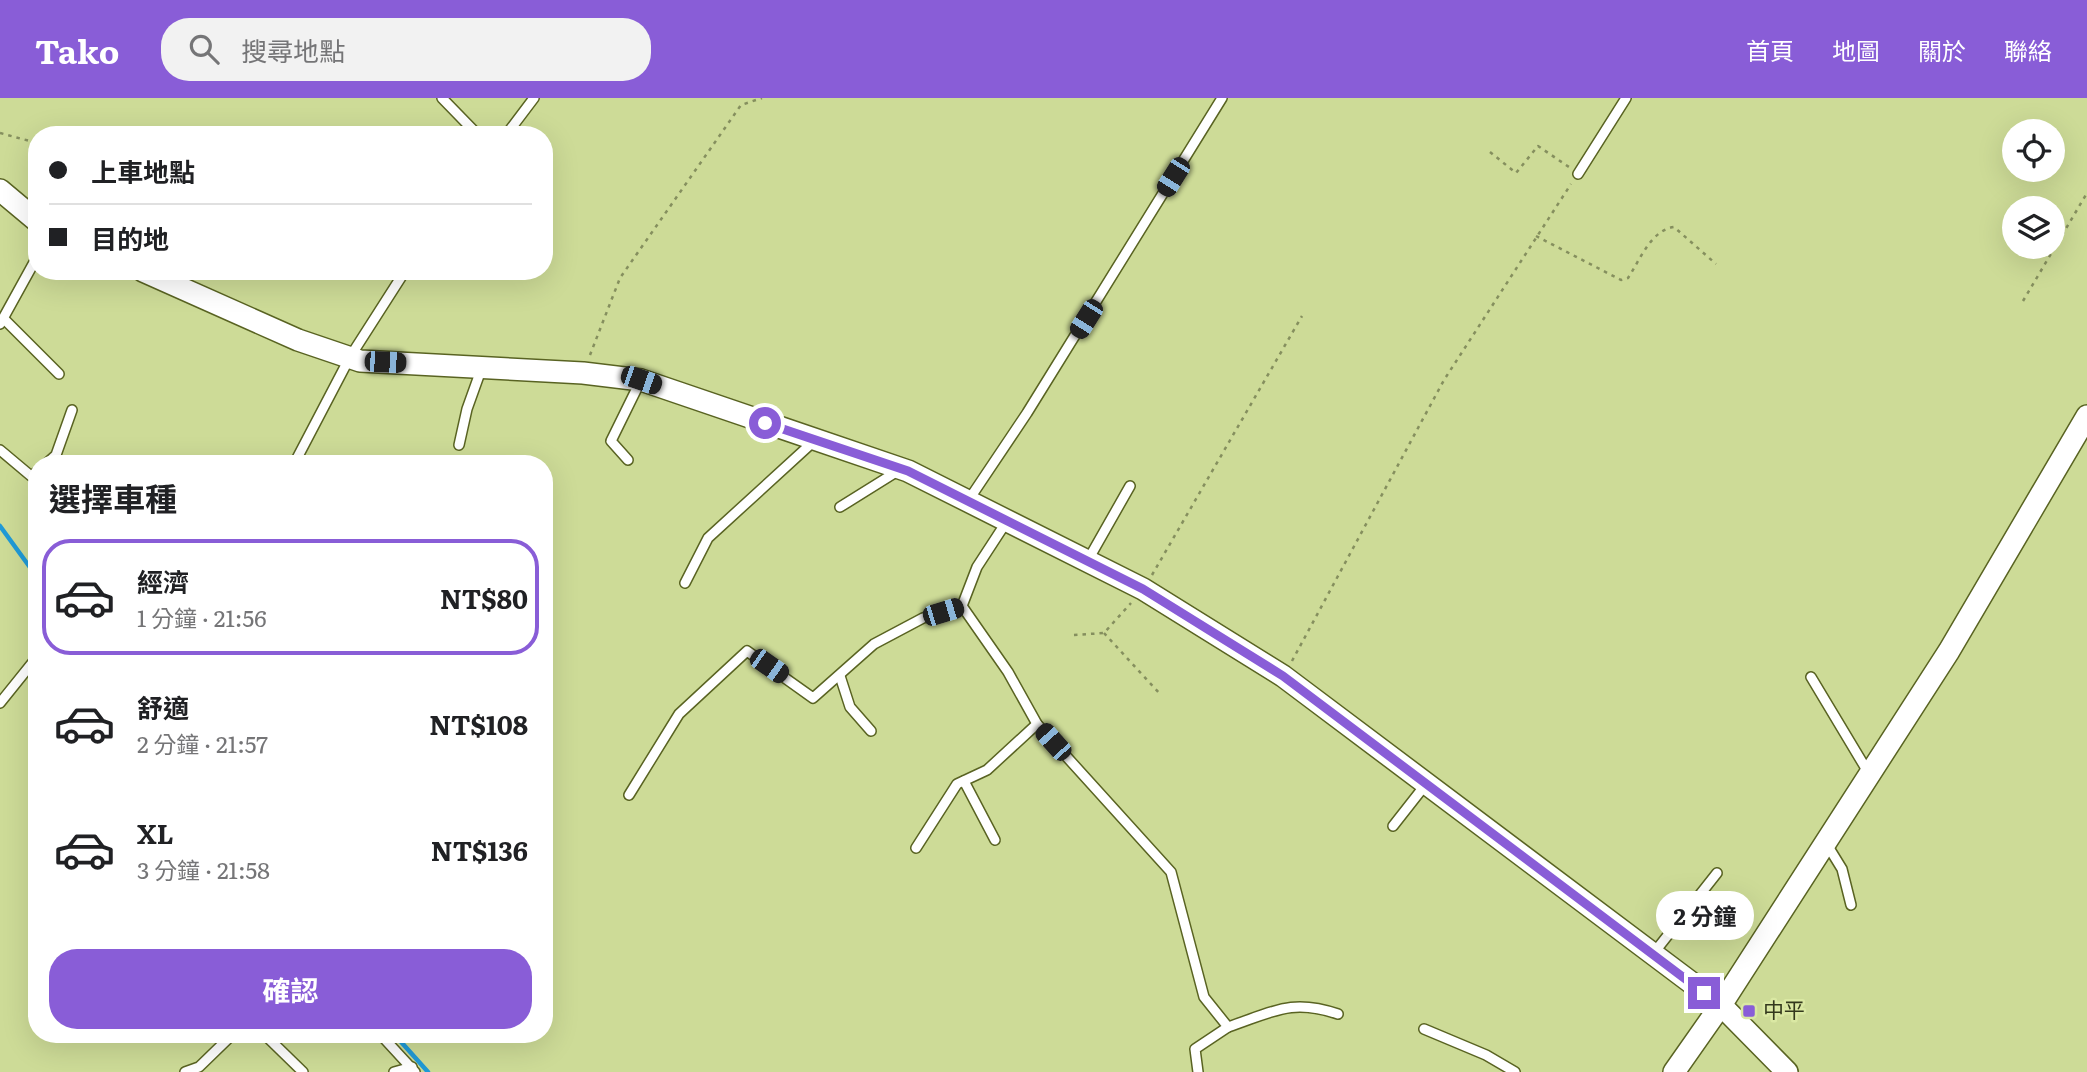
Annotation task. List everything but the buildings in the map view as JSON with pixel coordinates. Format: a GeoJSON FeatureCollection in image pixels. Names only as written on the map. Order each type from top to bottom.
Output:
{"type":"FeatureCollection","features":[{"type":"Feature","properties":{"kind":"street"},"geometry":{"type":"LineString","coordinates":[[0,190],[28,213]]}},
{"type":"Feature","properties":{"kind":"street"},"geometry":{"type":"LineString","coordinates":[[163,280],[298,340],[360,361],[583,373],[641,380],[901,469],[968,501],[1143,589],[1283,676],[1721,1005],[1787,1072]]}},
{"type":"Feature","properties":{"kind":"street"},"geometry":{"type":"LineString","coordinates":[[1674,1072],[1721,1005],[1949,651],[2087,416]]}},
{"type":"Feature","properties":{"kind":"lane"},"geometry":{"type":"LineString","coordinates":[[442,98],[469,126]]}},
{"type":"Feature","properties":{"kind":"lane"},"geometry":{"type":"LineString","coordinates":[[513,126],[534,98]]}},
{"type":"Feature","properties":{"kind":"lane"},"geometry":{"type":"LineString","coordinates":[[968,501],[1027,413],[1222,98]]}},
{"type":"Feature","properties":{"kind":"lane"},"geometry":{"type":"LineString","coordinates":[[1578,174],[1626,98]]}},
{"type":"Feature","properties":{"kind":"lane"},"geometry":{"type":"LineString","coordinates":[[28,274],[2,322],[59,374]]}},
{"type":"Feature","properties":{"kind":"lane"},"geometry":{"type":"LineString","coordinates":[[299,455],[350,357],[399,280]]}},
{"type":"Feature","properties":{"kind":"lane"},"geometry":{"type":"LineString","coordinates":[[459,445],[467,409],[482,367]]}},
{"type":"Feature","properties":{"kind":"lane"},"geometry":{"type":"LineString","coordinates":[[628,460],[611,442],[641,380]]}},
{"type":"Feature","properties":{"kind":"lane"},"geometry":{"type":"LineString","coordinates":[[57,455],[72,410]]}},
{"type":"Feature","properties":{"kind":"lane"},"geometry":{"type":"LineString","coordinates":[[685,583],[708,538],[815,440]]}},
{"type":"Feature","properties":{"kind":"lane"},"geometry":{"type":"LineString","coordinates":[[0,450],[28,473]]}},
{"type":"Feature","properties":{"kind":"lane"},"geometry":{"type":"LineString","coordinates":[[840,507],[901,469]]}},
{"type":"Feature","properties":{"kind":"lane"},"geometry":{"type":"LineString","coordinates":[[1088,560],[1130,486]]}},
{"type":"Feature","properties":{"kind":"lane"},"geometry":{"type":"LineString","coordinates":[[962,606],[977,567],[1007,521]]}},
{"type":"Feature","properties":{"kind":"lane"},"geometry":{"type":"LineString","coordinates":[[629,795],[679,714],[747,651],[813,698],[874,644],[923,618],[962,606]]}},
{"type":"Feature","properties":{"kind":"lane"},"geometry":{"type":"LineString","coordinates":[[962,606],[1008,672],[1037,724],[1171,872],[1204,997],[1228,1027]]}},
{"type":"Feature","properties":{"kind":"lane"},"geometry":{"type":"LineString","coordinates":[[0,703],[28,668]]}},
{"type":"Feature","properties":{"kind":"lane"},"geometry":{"type":"LineString","coordinates":[[840,676],[850,707],[871,731]]}},
{"type":"Feature","properties":{"kind":"lane"},"geometry":{"type":"LineString","coordinates":[[1811,677],[1870,774]]}},
{"type":"Feature","properties":{"kind":"lane"},"geometry":{"type":"LineString","coordinates":[[916,848],[957,784],[986,769],[1037,724]]}},
{"type":"Feature","properties":{"kind":"lane"},"geometry":{"type":"LineString","coordinates":[[964,781],[995,840]]}},
{"type":"Feature","properties":{"kind":"lane"},"geometry":{"type":"LineString","coordinates":[[1393,826],[1426,784]]}},
{"type":"Feature","properties":{"kind":"lane"},"geometry":{"type":"LineString","coordinates":[[1826,843],[1842,869],[1851,905]]}},
{"type":"Feature","properties":{"kind":"lane"},"geometry":{"type":"LineString","coordinates":[[1653,954],[1717,873]]}},
{"type":"Feature","properties":{"kind":"lane"},"geometry":{"type":"LineString","coordinates":[[1198,1072],[1195,1049],[1228,1027],[1285,1007],[1312,1005],[1338,1014]]}},
{"type":"Feature","properties":{"kind":"lane"},"geometry":{"type":"LineString","coordinates":[[1424,1029],[1486,1055],[1515,1072]]}},
{"type":"Feature","properties":{"kind":"lane"},"geometry":{"type":"LineString","coordinates":[[185,1072],[198,1067],[223,1043]]}},
{"type":"Feature","properties":{"kind":"lane"},"geometry":{"type":"LineString","coordinates":[[273,1043],[303,1072]]}},
{"type":"Feature","properties":{"kind":"lane"},"geometry":{"type":"LineString","coordinates":[[388,1043],[414,1070]]}},
{"type":"Feature","properties":{"kind":"lane"},"geometry":{"type":"LineString","coordinates":[[394,1072],[414,1070]]}},
{"type":"Feature","properties":{"kind":"path"},"geometry":{"type":"LineString","coordinates":[[583,373],[621,278],[741,105],[761,98]]}},
{"type":"Feature","properties":{"kind":"path"},"geometry":{"type":"LineString","coordinates":[[0,133],[28,141]]}},
{"type":"Feature","properties":{"kind":"path"},"geometry":{"type":"LineString","coordinates":[[1283,676],[1444,380],[1578,174],[1538,146],[1516,173],[1490,152]]}},
{"type":"Feature","properties":{"kind":"path"},"geometry":{"type":"LineString","coordinates":[[2023,301],[2087,193]]}},
{"type":"Feature","properties":{"kind":"path"},"geometry":{"type":"LineString","coordinates":[[1536,236],[1621,280],[1628,278],[1657,233],[1667,228],[1674,227],[1716,264]]}},
{"type":"Feature","properties":{"kind":"path"},"geometry":{"type":"LineString","coordinates":[[1074,635],[1104,633],[1143,589],[1302,316]]}},
{"type":"Feature","properties":{"kind":"path"},"geometry":{"type":"LineString","coordinates":[[1104,633],[1161,695]]}},
{"type":"Feature","properties":{"kind":"waterway"},"geometry":{"type":"LineString","coordinates":[[0,526],[28,565]]}},
{"type":"Feature","properties":{"kind":"waterway"},"geometry":{"type":"LineString","coordinates":[[402,1043],[428,1072]]}},
{"type":"Feature","properties":{"kind":"place","name":"中平"},"geometry":{"type":"Point","coordinates":[1749,1011]}},
{"type":"Feature","properties":{"kind":"route"},"geometry":{"type":"LineString","coordinates":[[765,423],[908,471],[1143,589],[1283,676],[1704,993]]}}]}
